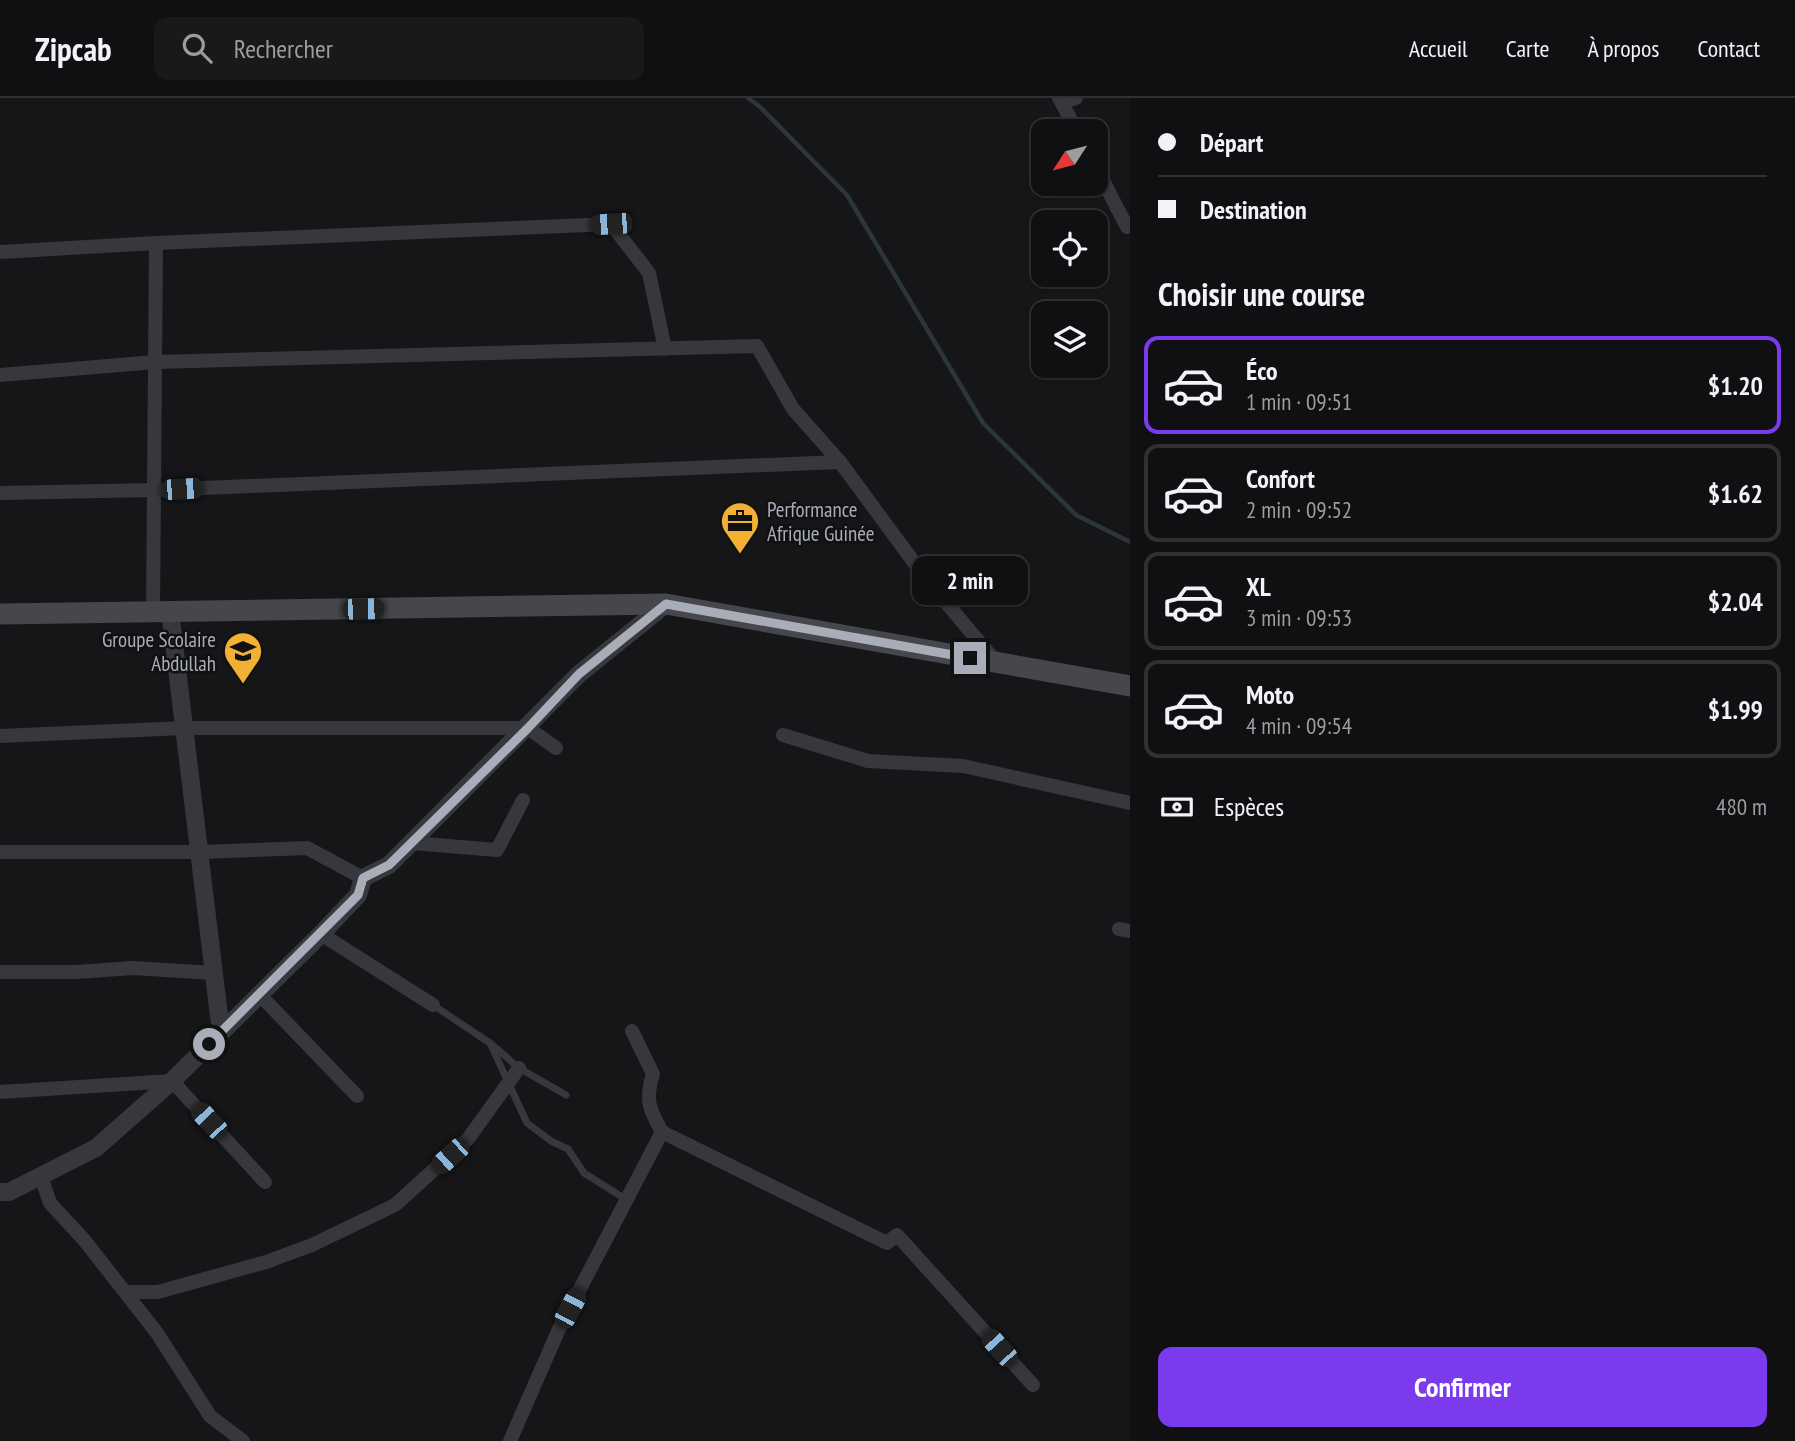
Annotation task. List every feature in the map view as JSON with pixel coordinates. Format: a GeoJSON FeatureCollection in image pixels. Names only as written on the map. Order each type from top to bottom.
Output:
{"type":"FeatureCollection","features":[{"type":"Feature","properties":{"kind":"main road"},"geometry":{"type":"LineString","coordinates":[[0,614],[666,604],[1130,686]]}},
{"type":"Feature","properties":{"kind":"street"},"geometry":{"type":"LineString","coordinates":[[1066,100],[1073,119]]}},
{"type":"Feature","properties":{"kind":"street"},"geometry":{"type":"LineString","coordinates":[[1108,190],[1127,227]]}},
{"type":"Feature","properties":{"kind":"street"},"geometry":{"type":"LineString","coordinates":[[0,252],[611,224],[649,273],[664,349]]}},
{"type":"Feature","properties":{"kind":"street"},"geometry":{"type":"LineString","coordinates":[[156,243],[154,490],[162,612],[184,728],[221,1032]]}},
{"type":"Feature","properties":{"kind":"street"},"geometry":{"type":"LineString","coordinates":[[0,375],[155,362],[757,346],[793,409],[840,463],[927,580],[997,663]]}},
{"type":"Feature","properties":{"kind":"street"},"geometry":{"type":"LineString","coordinates":[[0,493],[154,490],[840,463]]}},
{"type":"Feature","properties":{"kind":"street"},"geometry":{"type":"LineString","coordinates":[[0,1192],[9,1192],[96,1148],[172,1081],[358,895],[363,878],[389,865],[579,674],[666,604]]}},
{"type":"Feature","properties":{"kind":"street"},"geometry":{"type":"LineString","coordinates":[[0,736],[184,728],[528,728],[556,748]]}},
{"type":"Feature","properties":{"kind":"street"},"geometry":{"type":"LineString","coordinates":[[783,735],[867,761],[963,766],[1130,803]]}},
{"type":"Feature","properties":{"kind":"street"},"geometry":{"type":"LineString","coordinates":[[412,844],[496,850],[523,800]]}},
{"type":"Feature","properties":{"kind":"street"},"geometry":{"type":"LineString","coordinates":[[0,852],[199,852],[307,848],[363,878]]}},
{"type":"Feature","properties":{"kind":"street"},"geometry":{"type":"LineString","coordinates":[[321,934],[433,1005]]}},
{"type":"Feature","properties":{"kind":"street"},"geometry":{"type":"LineString","coordinates":[[0,972],[76,972],[133,968],[214,973]]}},
{"type":"Feature","properties":{"kind":"street"},"geometry":{"type":"LineString","coordinates":[[260,994],[357,1096]]}},
{"type":"Feature","properties":{"kind":"street"},"geometry":{"type":"LineString","coordinates":[[632,1031],[653,1074],[647,1094],[651,1112],[662,1132],[887,1243],[897,1235],[1033,1385]]}},
{"type":"Feature","properties":{"kind":"street"},"geometry":{"type":"LineString","coordinates":[[126,1293],[158,1292],[266,1262],[312,1245],[395,1205],[468,1139],[519,1069]]}},
{"type":"Feature","properties":{"kind":"street"},"geometry":{"type":"LineString","coordinates":[[0,1092],[172,1081]]}},
{"type":"Feature","properties":{"kind":"street"},"geometry":{"type":"LineString","coordinates":[[172,1081],[265,1182]]}},
{"type":"Feature","properties":{"kind":"street"},"geometry":{"type":"LineString","coordinates":[[510,1441],[559,1329],[662,1132]]}},
{"type":"Feature","properties":{"kind":"street"},"geometry":{"type":"LineString","coordinates":[[41,1176],[50,1203],[85,1241],[157,1333],[210,1416],[243,1441]]}},
{"type":"Feature","properties":{"kind":"lane"},"geometry":{"type":"LineString","coordinates":[[433,1005],[490,1043],[519,1069],[566,1096]]}},
{"type":"Feature","properties":{"kind":"lane"},"geometry":{"type":"LineString","coordinates":[[490,1043],[527,1123],[551,1141],[569,1149],[584,1173],[628,1200]]}},
{"type":"Feature","properties":{"kind":"waterway"},"geometry":{"type":"LineString","coordinates":[[748,98],[847,195],[983,423],[1076,515],[1130,542]]}},
{"type":"Feature","properties":{"kind":"place","name":"Performance Afrique Guinée"},"geometry":{"type":"Point","coordinates":[740,555]}},
{"type":"Feature","properties":{"kind":"place","name":"Groupe Scolaire Abdullah"},"geometry":{"type":"Point","coordinates":[243,685]}},
{"type":"Feature","properties":{"kind":"route"},"geometry":{"type":"LineString","coordinates":[[209,1044],[358,895],[363,878],[389,865],[579,674],[666,604],[970,658]]}}]}
